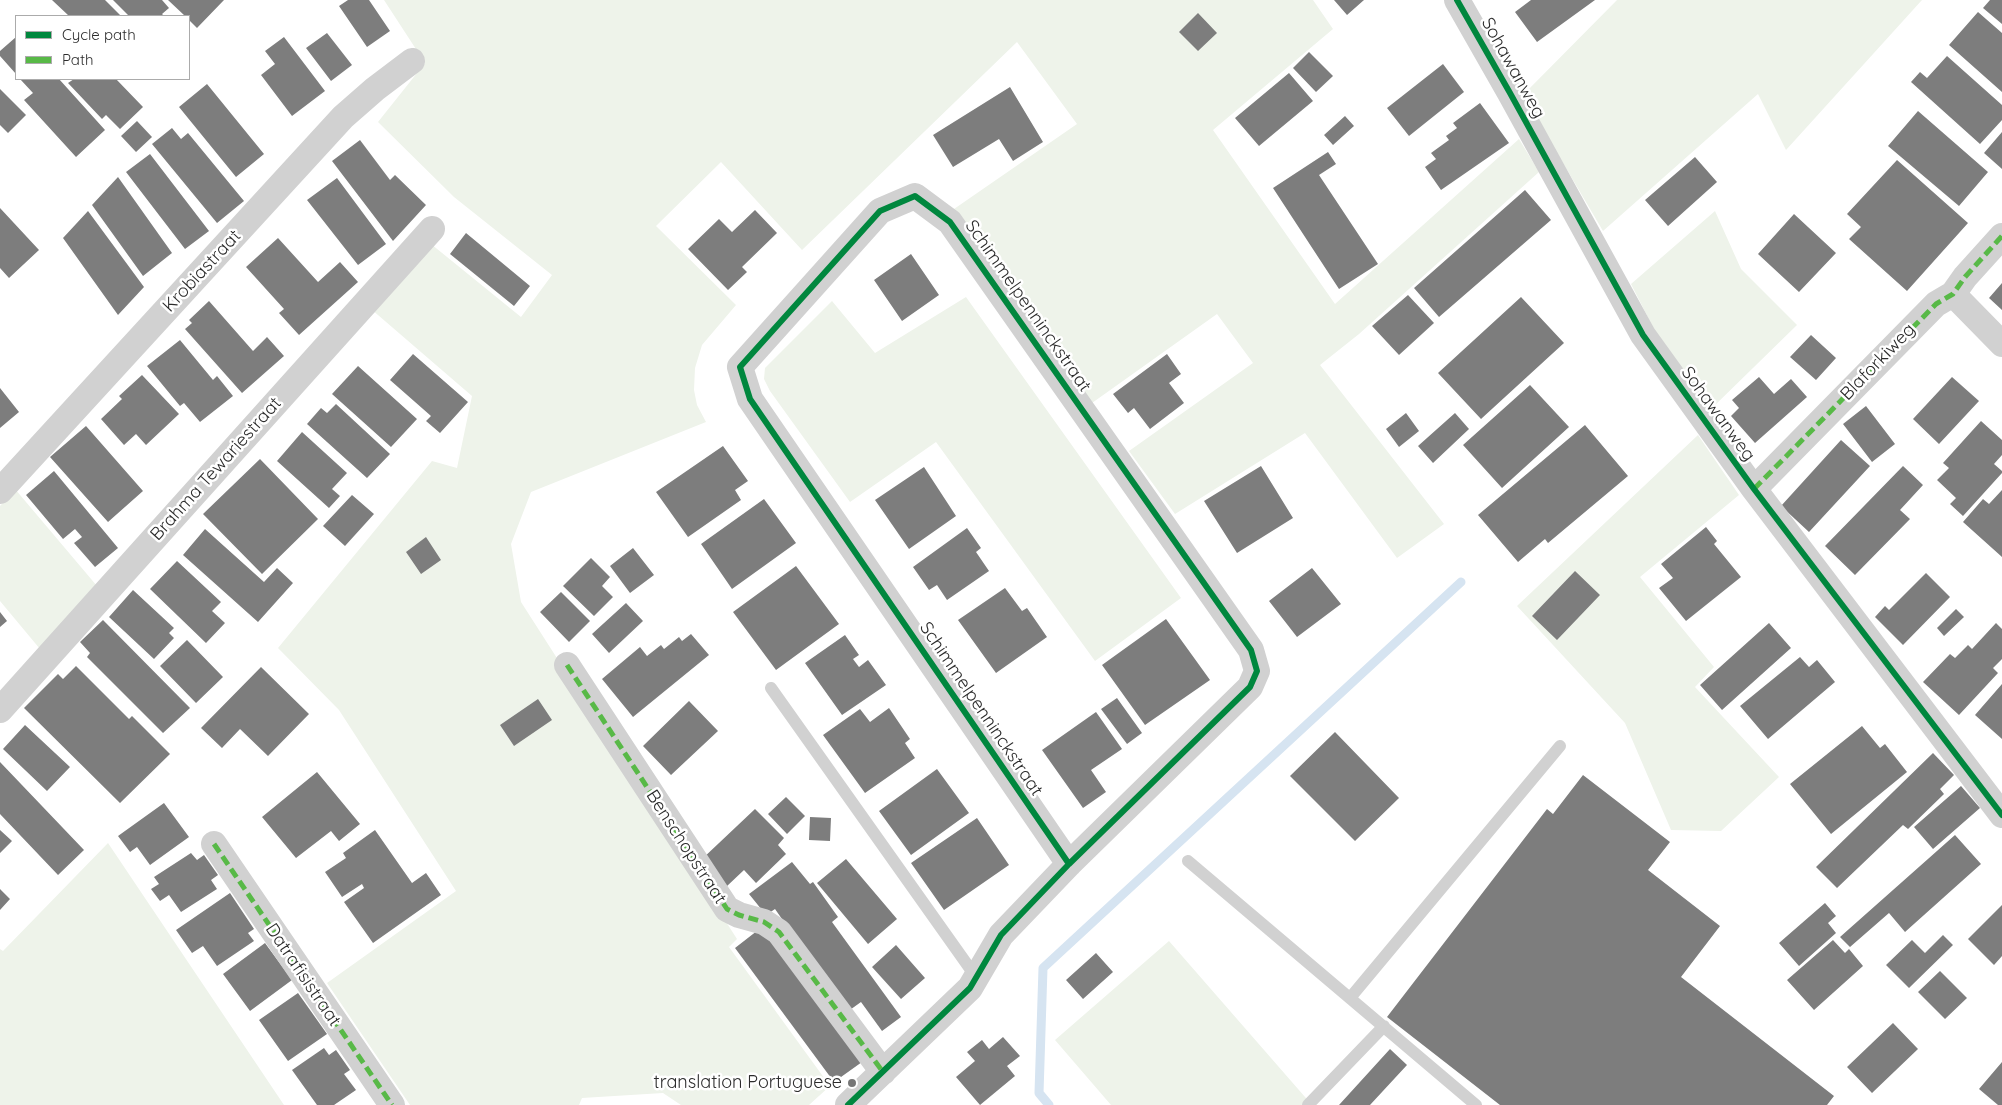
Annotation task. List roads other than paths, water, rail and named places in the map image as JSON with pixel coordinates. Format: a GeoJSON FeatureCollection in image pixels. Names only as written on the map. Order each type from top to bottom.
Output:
{"type":"FeatureCollection","features":[{"type":"Feature","properties":{"kind":"street","name":"Sohawanweg"},"geometry":{"type":"LineString","coordinates":[[1457,0],[1643,335],[1754,489],[2002,815]]}},
{"type":"Feature","properties":{"kind":"street","name":"Krobiastraat"},"geometry":{"type":"LineString","coordinates":[[0,491],[343,117],[412,60]]}},
{"type":"Feature","properties":{"kind":"street","name":"Schimmelpenninckstraat"},"geometry":{"type":"LineString","coordinates":[[848,1105],[970,988],[1001,935],[1068,864],[1250,687],[1257,671],[1251,650],[950,222],[915,196],[880,211],[740,367],[750,399],[1068,864]]}},
{"type":"Feature","properties":{"kind":"street","name":"Brahma Tewariestraat"},"geometry":{"type":"LineString","coordinates":[[0,710],[432,229]]}},
{"type":"Feature","properties":{"kind":"street","name":"Blaforkiweg"},"geometry":{"type":"LineString","coordinates":[[1754,489],[1936,304],[1953,294],[1965,277],[2002,236]]}},
{"type":"Feature","properties":{"kind":"street"},"geometry":{"type":"LineString","coordinates":[[1953,294],[2002,344]]}},
{"type":"Feature","properties":{"kind":"street","name":"Benschopstraat"},"geometry":{"type":"LineString","coordinates":[[567,665],[727,909],[739,915],[764,922],[779,932],[883,1072]]}},
{"type":"Feature","properties":{"kind":"street","name":"Datrafisistraat"},"geometry":{"type":"LineString","coordinates":[[214,844],[392,1105]]}},
{"type":"Feature","properties":{"kind":"lane"},"geometry":{"type":"LineString","coordinates":[[771,688],[976,977]]}},
{"type":"Feature","properties":{"kind":"lane"},"geometry":{"type":"LineString","coordinates":[[1350,998],[1560,746]]}},
{"type":"Feature","properties":{"kind":"lane"},"geometry":{"type":"LineString","coordinates":[[1188,861],[1476,1105]]}},
{"type":"Feature","properties":{"kind":"lane"},"geometry":{"type":"LineString","coordinates":[[1308,1105],[1384,1026]]}},
{"type":"Feature","properties":{"kind":"waterway"},"geometry":{"type":"LineString","coordinates":[[1049,1105],[1039,1093],[1043,968],[1461,582]]}},
{"type":"Feature","properties":{"kind":"place","name":"translation Portuguese"},"geometry":{"type":"Point","coordinates":[852,1083]}}]}
